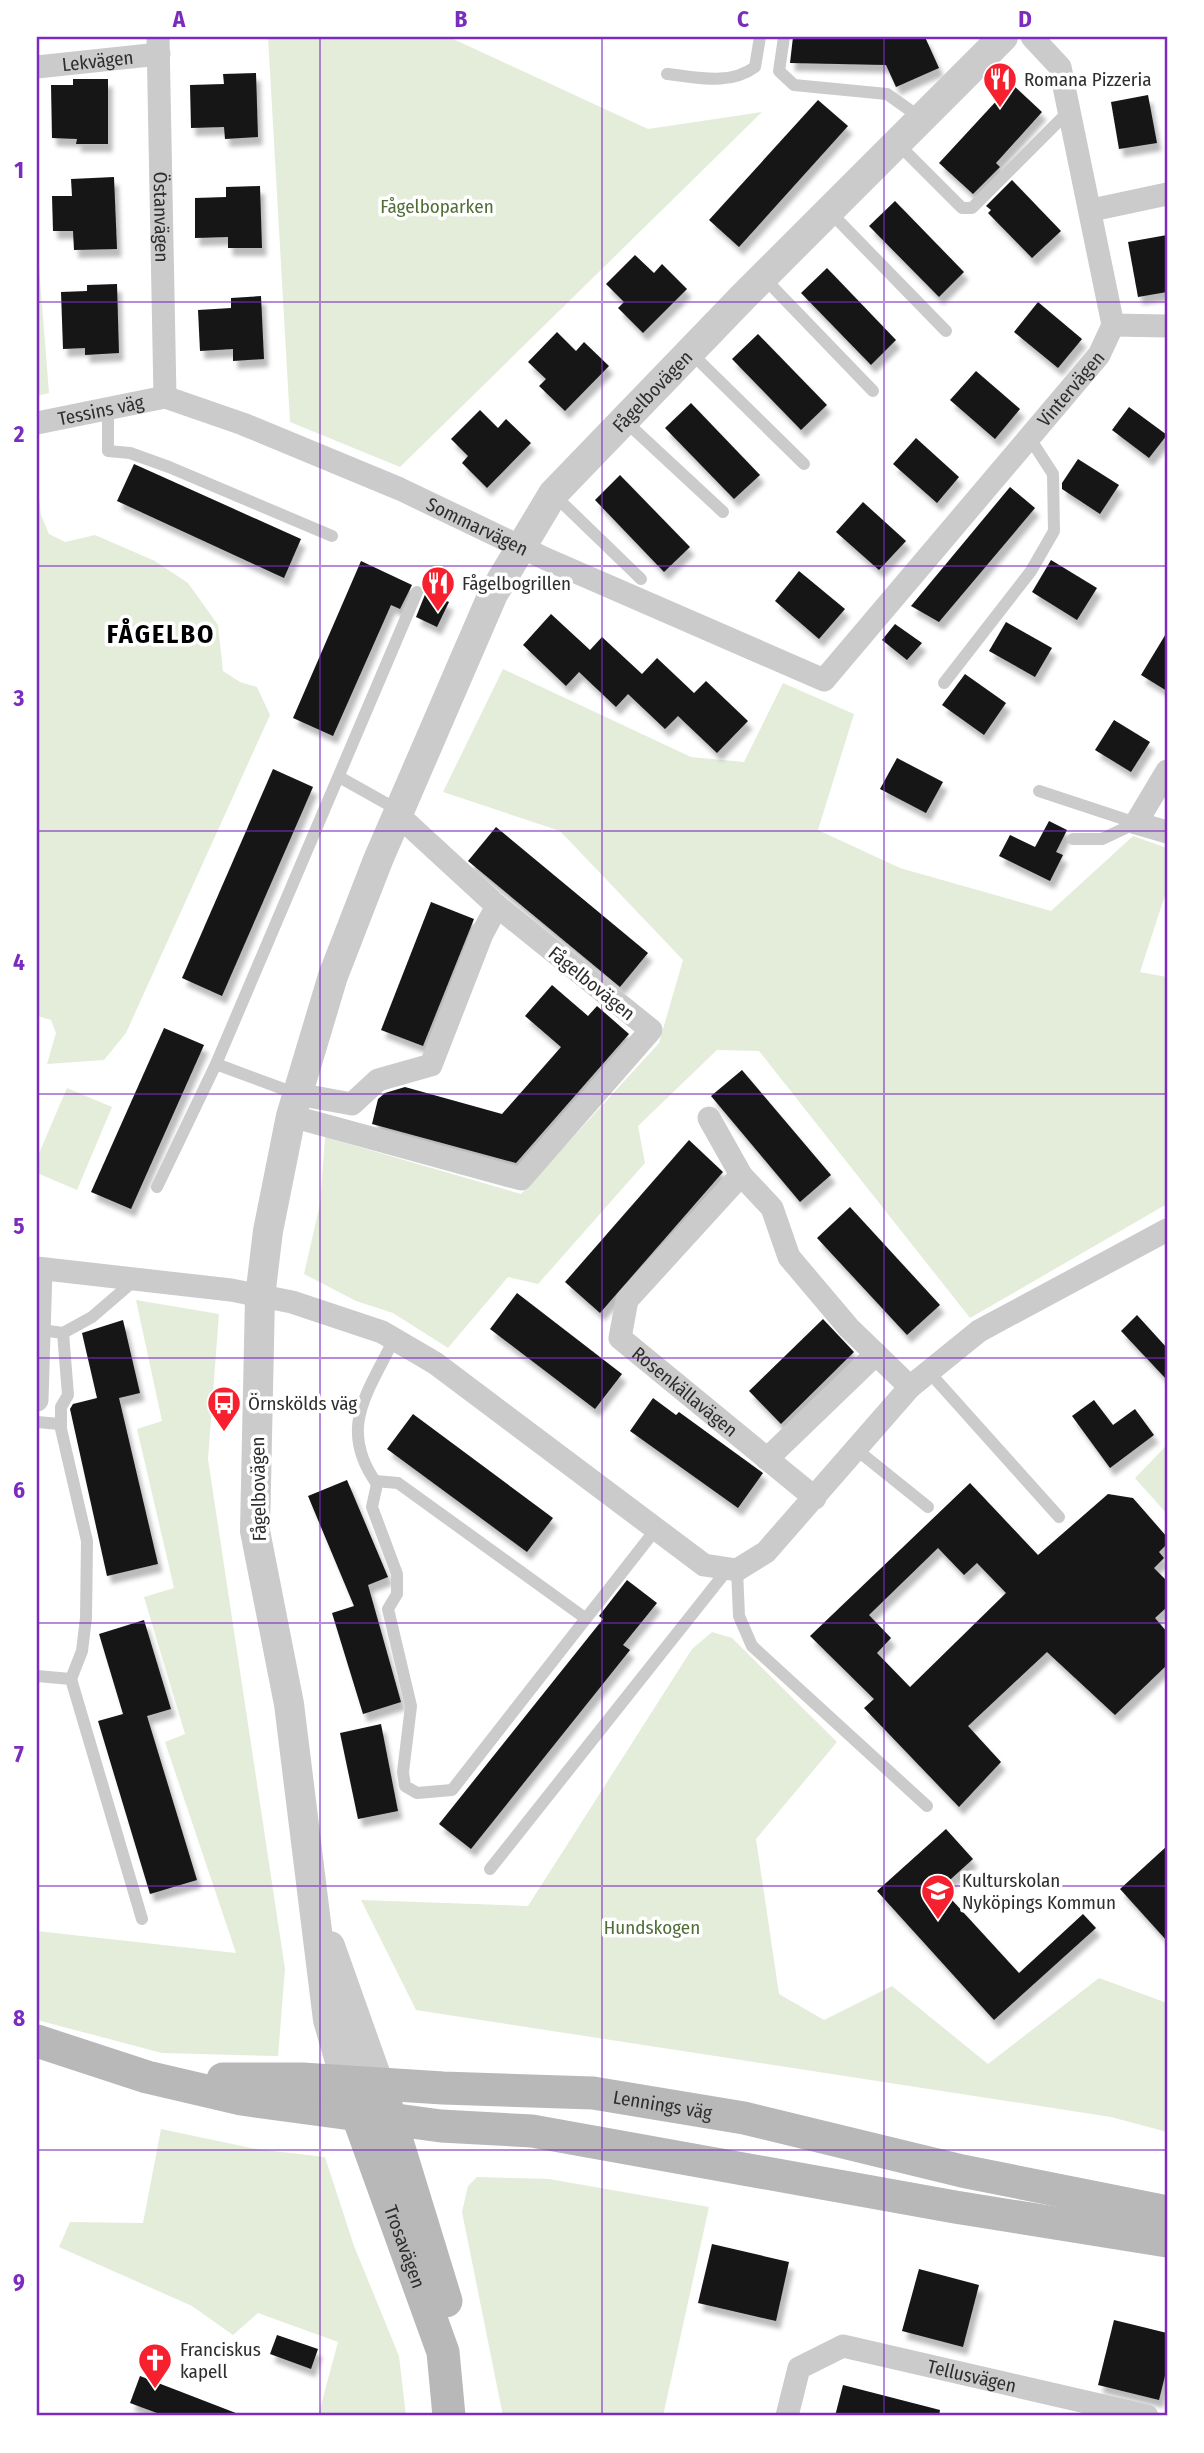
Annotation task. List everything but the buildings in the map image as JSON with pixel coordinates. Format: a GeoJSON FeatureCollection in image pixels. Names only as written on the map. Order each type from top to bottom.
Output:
{"type":"FeatureCollection","features":[{"type":"Feature","properties":{"kind":"main road","name":"Lennings väg"},"geometry":{"type":"LineString","coordinates":[[37,2041],[147,2077],[241,2099],[391,2119],[532,2131],[955,2207],[1167,2241]]}},
{"type":"Feature","properties":{"kind":"main road","name":"Lennings väg"},"geometry":{"type":"LineString","coordinates":[[147,2077],[593,2092],[744,2118],[962,2171],[1167,2212]]}},
{"type":"Feature","properties":{"kind":"main road","name":"Trosavägen"},"geometry":{"type":"LineString","coordinates":[[346,2082],[443,2352],[449,2416]]}},
{"type":"Feature","properties":{"kind":"main road","name":"Trosavägen"},"geometry":{"type":"LineString","coordinates":[[379,2084],[461,2351],[469,2416]]}},
{"type":"Feature","properties":{"kind":"main road"},"geometry":{"type":"LineString","coordinates":[[962,2171],[1167,2191]]}},
{"type":"Feature","properties":{"kind":"main road","name":"Lennings väg"},"geometry":{"type":"LineString","coordinates":[[955,2207],[1167,2262]]}},
{"type":"Feature","properties":{"kind":"street","name":"Fågelbovägen"},"geometry":{"type":"LineString","coordinates":[[346,2082],[328,2020],[289,1704],[255,1531],[260,1297],[268,1231],[294,1105],[333,976],[398,812],[493,594],[553,494],[762,277],[1003,37]]}},
{"type":"Feature","properties":{"kind":"street"},"geometry":{"type":"LineString","coordinates":[[1032,37],[1060,67],[1092,210],[1113,325],[1167,326]]}},
{"type":"Feature","properties":{"kind":"street","name":"Lekvägen"},"geometry":{"type":"LineString","coordinates":[[37,66],[158,45]]}},
{"type":"Feature","properties":{"kind":"street","name":"Östanvägen"},"geometry":{"type":"LineString","coordinates":[[158,45],[165,397]]}},
{"type":"Feature","properties":{"kind":"street"},"geometry":{"type":"LineString","coordinates":[[1092,210],[1167,194]]}},
{"type":"Feature","properties":{"kind":"street","name":"Vintervägen"},"geometry":{"type":"LineString","coordinates":[[824,680],[1100,355],[1113,325]]}},
{"type":"Feature","properties":{"kind":"street","name":"Tessins väg"},"geometry":{"type":"LineString","coordinates":[[37,423],[165,397]]}},
{"type":"Feature","properties":{"kind":"street","name":"Sommarvägen"},"geometry":{"type":"LineString","coordinates":[[165,397],[243,424],[388,484],[520,546],[824,680]]}},
{"type":"Feature","properties":{"kind":"street"},"geometry":{"type":"LineString","coordinates":[[1167,771],[1136,822],[1167,832]]}},
{"type":"Feature","properties":{"kind":"street","name":"Fågelbovägen"},"geometry":{"type":"LineString","coordinates":[[294,1105],[521,1178],[651,1030],[497,906],[398,812]]}},
{"type":"Feature","properties":{"kind":"street"},"geometry":{"type":"LineString","coordinates":[[294,1105],[352,1104],[377,1080],[431,1065],[482,934],[497,906]]}},
{"type":"Feature","properties":{"kind":"street"},"geometry":{"type":"LineString","coordinates":[[709,1118],[741,1175],[772,1208],[789,1257],[876,1354],[911,1387]]}},
{"type":"Feature","properties":{"kind":"street","name":"Rosenkällavägen"},"geometry":{"type":"LineString","coordinates":[[741,1175],[627,1300],[620,1338],[815,1498]]}},
{"type":"Feature","properties":{"kind":"street"},"geometry":{"type":"LineString","coordinates":[[37,1400],[52,1332],[39,1269],[231,1290],[292,1302],[382,1332],[435,1363],[704,1566],[732,1569],[766,1552],[911,1387],[979,1331],[1167,1230]]}},
{"type":"Feature","properties":{"kind":"street"},"geometry":{"type":"LineString","coordinates":[[767,1459],[876,1354]]}},
{"type":"Feature","properties":{"kind":"street","name":"Fågelbovägen"},"geometry":{"type":"LineString","coordinates":[[314,1903],[379,2084]]}},
{"type":"Feature","properties":{"kind":"street","name":"Tellusvägen"},"geometry":{"type":"LineString","coordinates":[[787,2416],[799,2368],[843,2346],[1147,2416]]}},
{"type":"Feature","properties":{"kind":"lane"},"geometry":{"type":"LineString","coordinates":[[667,74],[729,79],[742,76],[755,67],[760,37]]}},
{"type":"Feature","properties":{"kind":"lane"},"geometry":{"type":"LineString","coordinates":[[784,37],[779,71],[794,85],[887,94],[922,118]]}},
{"type":"Feature","properties":{"kind":"lane"},"geometry":{"type":"LineString","coordinates":[[897,143],[962,208],[972,208],[1070,110]]}},
{"type":"Feature","properties":{"kind":"lane"},"geometry":{"type":"LineString","coordinates":[[828,211],[946,331]]}},
{"type":"Feature","properties":{"kind":"lane"},"geometry":{"type":"LineString","coordinates":[[762,277],[873,391]]}},
{"type":"Feature","properties":{"kind":"lane"},"geometry":{"type":"LineString","coordinates":[[690,351],[804,464]]}},
{"type":"Feature","properties":{"kind":"lane"},"geometry":{"type":"LineString","coordinates":[[108,407],[108,451],[130,453],[169,467],[332,536]]}},
{"type":"Feature","properties":{"kind":"lane"},"geometry":{"type":"LineString","coordinates":[[624,420],[723,512]]}},
{"type":"Feature","properties":{"kind":"lane"},"geometry":{"type":"LineString","coordinates":[[944,683],[1031,571],[1054,531],[1053,474],[1030,438]]}},
{"type":"Feature","properties":{"kind":"lane"},"geometry":{"type":"LineString","coordinates":[[553,494],[641,579]]}},
{"type":"Feature","properties":{"kind":"lane"},"geometry":{"type":"LineString","coordinates":[[157,1187],[216,1064],[341,778],[417,592]]}},
{"type":"Feature","properties":{"kind":"lane"},"geometry":{"type":"LineString","coordinates":[[341,778],[398,812]]}},
{"type":"Feature","properties":{"kind":"lane"},"geometry":{"type":"LineString","coordinates":[[1040,791],[1136,822]]}},
{"type":"Feature","properties":{"kind":"lane"},"geometry":{"type":"LineString","coordinates":[[1073,839],[1102,839],[1136,822]]}},
{"type":"Feature","properties":{"kind":"lane"},"geometry":{"type":"LineString","coordinates":[[216,1064],[294,1105]]}},
{"type":"Feature","properties":{"kind":"lane"},"geometry":{"type":"LineString","coordinates":[[135,1280],[92,1317],[52,1332],[68,1395],[61,1407],[61,1424],[87,1541],[86,1618],[82,1651],[71,1679],[142,1919]]}},
{"type":"Feature","properties":{"kind":"lane"},"geometry":{"type":"LineString","coordinates":[[394,1339],[356,1417],[360,1460],[375,1481],[372,1507],[397,1574],[397,1594],[388,1609],[411,1706],[403,1772],[405,1786],[416,1793],[452,1790],[656,1529]]}},
{"type":"Feature","properties":{"kind":"lane"},"geometry":{"type":"LineString","coordinates":[[929,1372],[1059,1517]]}},
{"type":"Feature","properties":{"kind":"lane"},"geometry":{"type":"LineString","coordinates":[[37,1422],[61,1424]]}},
{"type":"Feature","properties":{"kind":"lane"},"geometry":{"type":"LineString","coordinates":[[857,1450],[928,1507]]}},
{"type":"Feature","properties":{"kind":"lane"},"geometry":{"type":"LineString","coordinates":[[375,1481],[398,1483],[585,1618]]}},
{"type":"Feature","properties":{"kind":"lane"},"geometry":{"type":"LineString","coordinates":[[732,1569],[739,1616],[752,1646],[927,1806]]}},
{"type":"Feature","properties":{"kind":"lane"},"geometry":{"type":"LineString","coordinates":[[490,1869],[732,1569]]}},
{"type":"Feature","properties":{"kind":"lane"},"geometry":{"type":"LineString","coordinates":[[37,1675],[71,1679]]}},
{"type":"Feature","properties":{"kind":"green space","name":"Fågelboparken"},"geometry":{"type":"Polygon","coordinates":[[[268,37],[449,37],[648,129],[762,112],[400,467],[290,422],[268,37]]]}},
{"type":"Feature","properties":{"kind":"green space"},"geometry":{"type":"Polygon","coordinates":[[[37,241],[49,393],[37,396],[37,241]]]}},
{"type":"Feature","properties":{"kind":"green space"},"geometry":{"type":"Polygon","coordinates":[[[37,482],[41,515],[49,534],[65,542],[95,535],[155,561],[188,583],[218,625],[223,671],[240,682],[257,687],[270,715],[126,1033],[104,1060],[47,1064],[56,1033],[51,1020],[37,1016],[37,482]]]}},
{"type":"Feature","properties":{"kind":"green space"},"geometry":{"type":"Polygon","coordinates":[[[503,669],[691,757],[744,762],[783,683],[854,714],[818,830],[900,868],[1051,911],[1133,836],[1167,848],[1167,889],[1140,972],[1167,977],[1167,1204],[970,1318],[759,1051],[717,1050],[638,1126],[645,1163],[538,1284],[508,1277],[448,1348],[393,1313],[356,1301],[304,1274],[320,1204],[325,1137],[521,1194],[659,1043],[683,960],[560,831],[443,792],[503,669]]]}},
{"type":"Feature","properties":{"kind":"green space"},"geometry":{"type":"Polygon","coordinates":[[[67,1088],[112,1107],[77,1190],[37,1173],[37,1158],[67,1088]]]}},
{"type":"Feature","properties":{"kind":"green space"},"geometry":{"type":"Polygon","coordinates":[[[136,1300],[219,1314],[208,1459],[285,1969],[278,2056],[162,2053],[37,2020],[37,1931],[236,1953],[165,1742],[185,1734],[144,1597],[174,1588],[137,1429],[162,1421],[136,1300]]]}},
{"type":"Feature","properties":{"kind":"green space"},"geometry":{"type":"Polygon","coordinates":[[[1167,1445],[1167,1514],[1135,1478],[1167,1445]]]}},
{"type":"Feature","properties":{"kind":"green space","name":"Hundskogen"},"geometry":{"type":"Polygon","coordinates":[[[712,1632],[732,1638],[837,1742],[756,1839],[779,1994],[824,2020],[892,1986],[988,2064],[1099,1978],[1167,2003],[1167,2132],[1111,2117],[416,2010],[361,1900],[528,1906],[692,1649],[712,1632]]]}},
{"type":"Feature","properties":{"kind":"green space"},"geometry":{"type":"Polygon","coordinates":[[[161,2129],[256,2149],[325,2157],[354,2246],[399,2356],[406,2416],[318,2416],[338,2342],[258,2313],[233,2335],[192,2306],[59,2247],[70,2222],[143,2223],[161,2129]]]}},
{"type":"Feature","properties":{"kind":"green space"},"geometry":{"type":"Polygon","coordinates":[[[477,2177],[549,2179],[709,2207],[663,2416],[503,2416],[462,2212],[468,2186],[477,2177]]]}},
{"type":"Feature","properties":{"kind":"place","name":"Romana Pizzeria"},"geometry":{"type":"Point","coordinates":[1000,109]}},
{"type":"Feature","properties":{"kind":"place","name":"Fågelbogrillen"},"geometry":{"type":"Point","coordinates":[438,613]}},
{"type":"Feature","properties":{"kind":"place","name":"Örnskölds väg"},"geometry":{"type":"Point","coordinates":[224,1433]}},
{"type":"Feature","properties":{"kind":"place","name":"Kulturskolan Nyköpings Kommun"},"geometry":{"type":"Point","coordinates":[938,1921]}},
{"type":"Feature","properties":{"kind":"place","name":"Franciskus kapell"},"geometry":{"type":"Point","coordinates":[155,2390]}},
{"type":"Feature","properties":{"kind":"district","name":"FÅGELBO"},"geometry":{"type":"Point","coordinates":[161,634]}}]}
